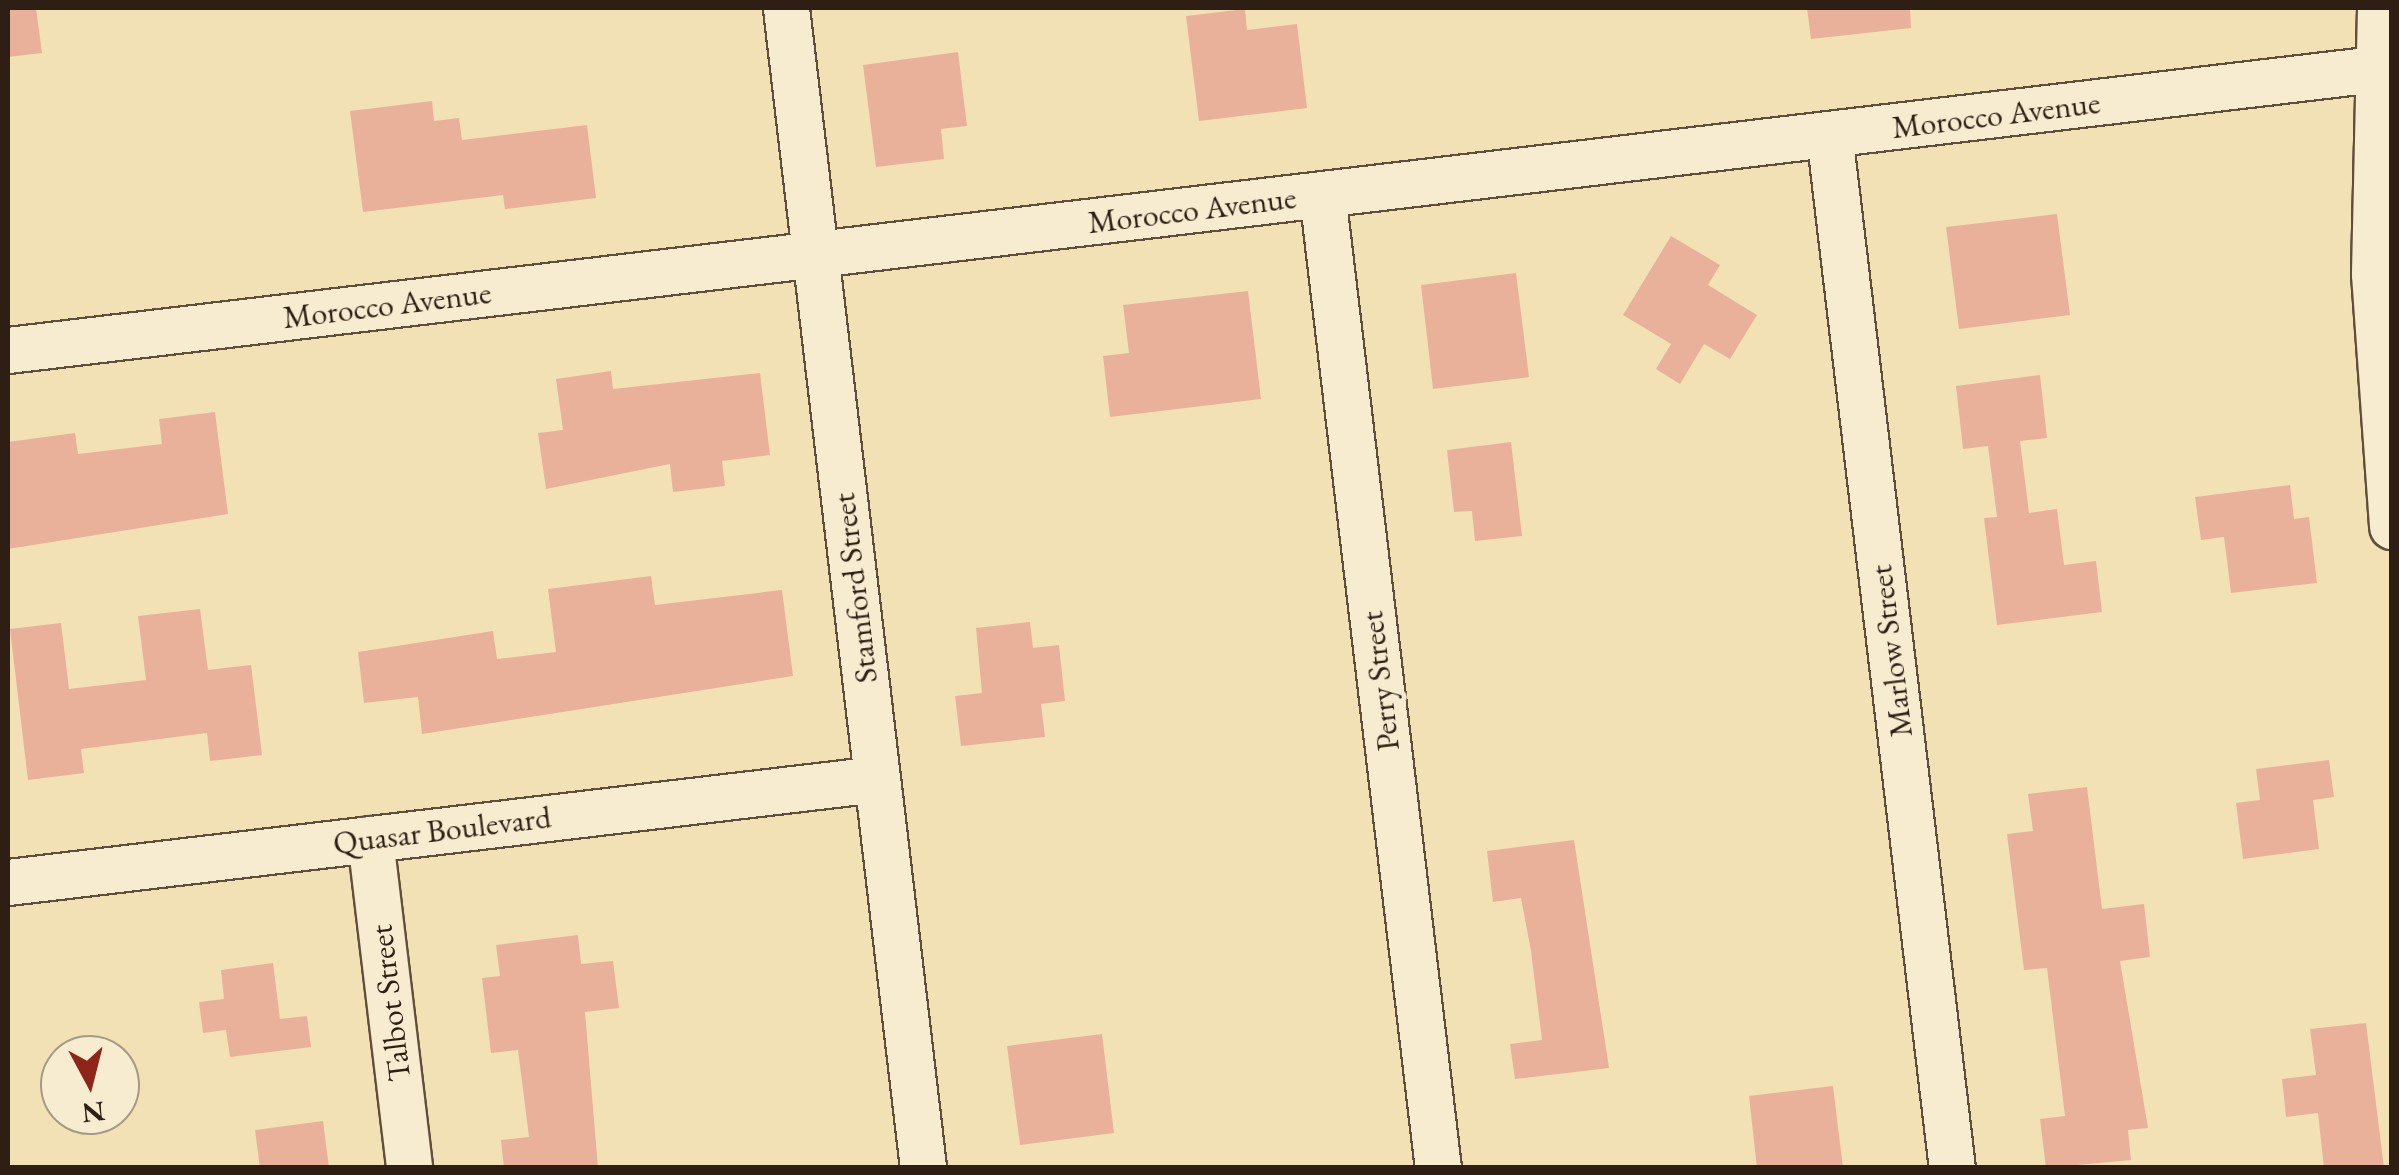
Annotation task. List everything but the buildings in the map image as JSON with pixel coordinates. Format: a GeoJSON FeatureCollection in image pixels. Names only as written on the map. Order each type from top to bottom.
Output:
{"type":"FeatureCollection","features":[{"type":"Feature","properties":{"kind":"street","name":"Stamford Street"},"geometry":{"type":"LineString","coordinates":[[786,8],[924,1168]]}},
{"type":"Feature","properties":{"kind":"street"},"geometry":{"type":"LineString","coordinates":[[2380,8],[2374,291],[2392,526]]}},
{"type":"Feature","properties":{"kind":"street","name":"Morocco Avenue"},"geometry":{"type":"LineString","coordinates":[[8,350],[2376,69]]}},
{"type":"Feature","properties":{"kind":"street","name":"Marlow Street"},"geometry":{"type":"LineString","coordinates":[[1829,134],[1952,1168]]}},
{"type":"Feature","properties":{"kind":"street","name":"Perry Street"},"geometry":{"type":"LineString","coordinates":[[1322,194],[1438,1168]]}},
{"type":"Feature","properties":{"kind":"street","name":"Quasar Boulevard"},"geometry":{"type":"LineString","coordinates":[[8,882],[878,779]]}},
{"type":"Feature","properties":{"kind":"street","name":"Talbot Street"},"geometry":{"type":"LineString","coordinates":[[370,839],[409,1168]]}}]}
